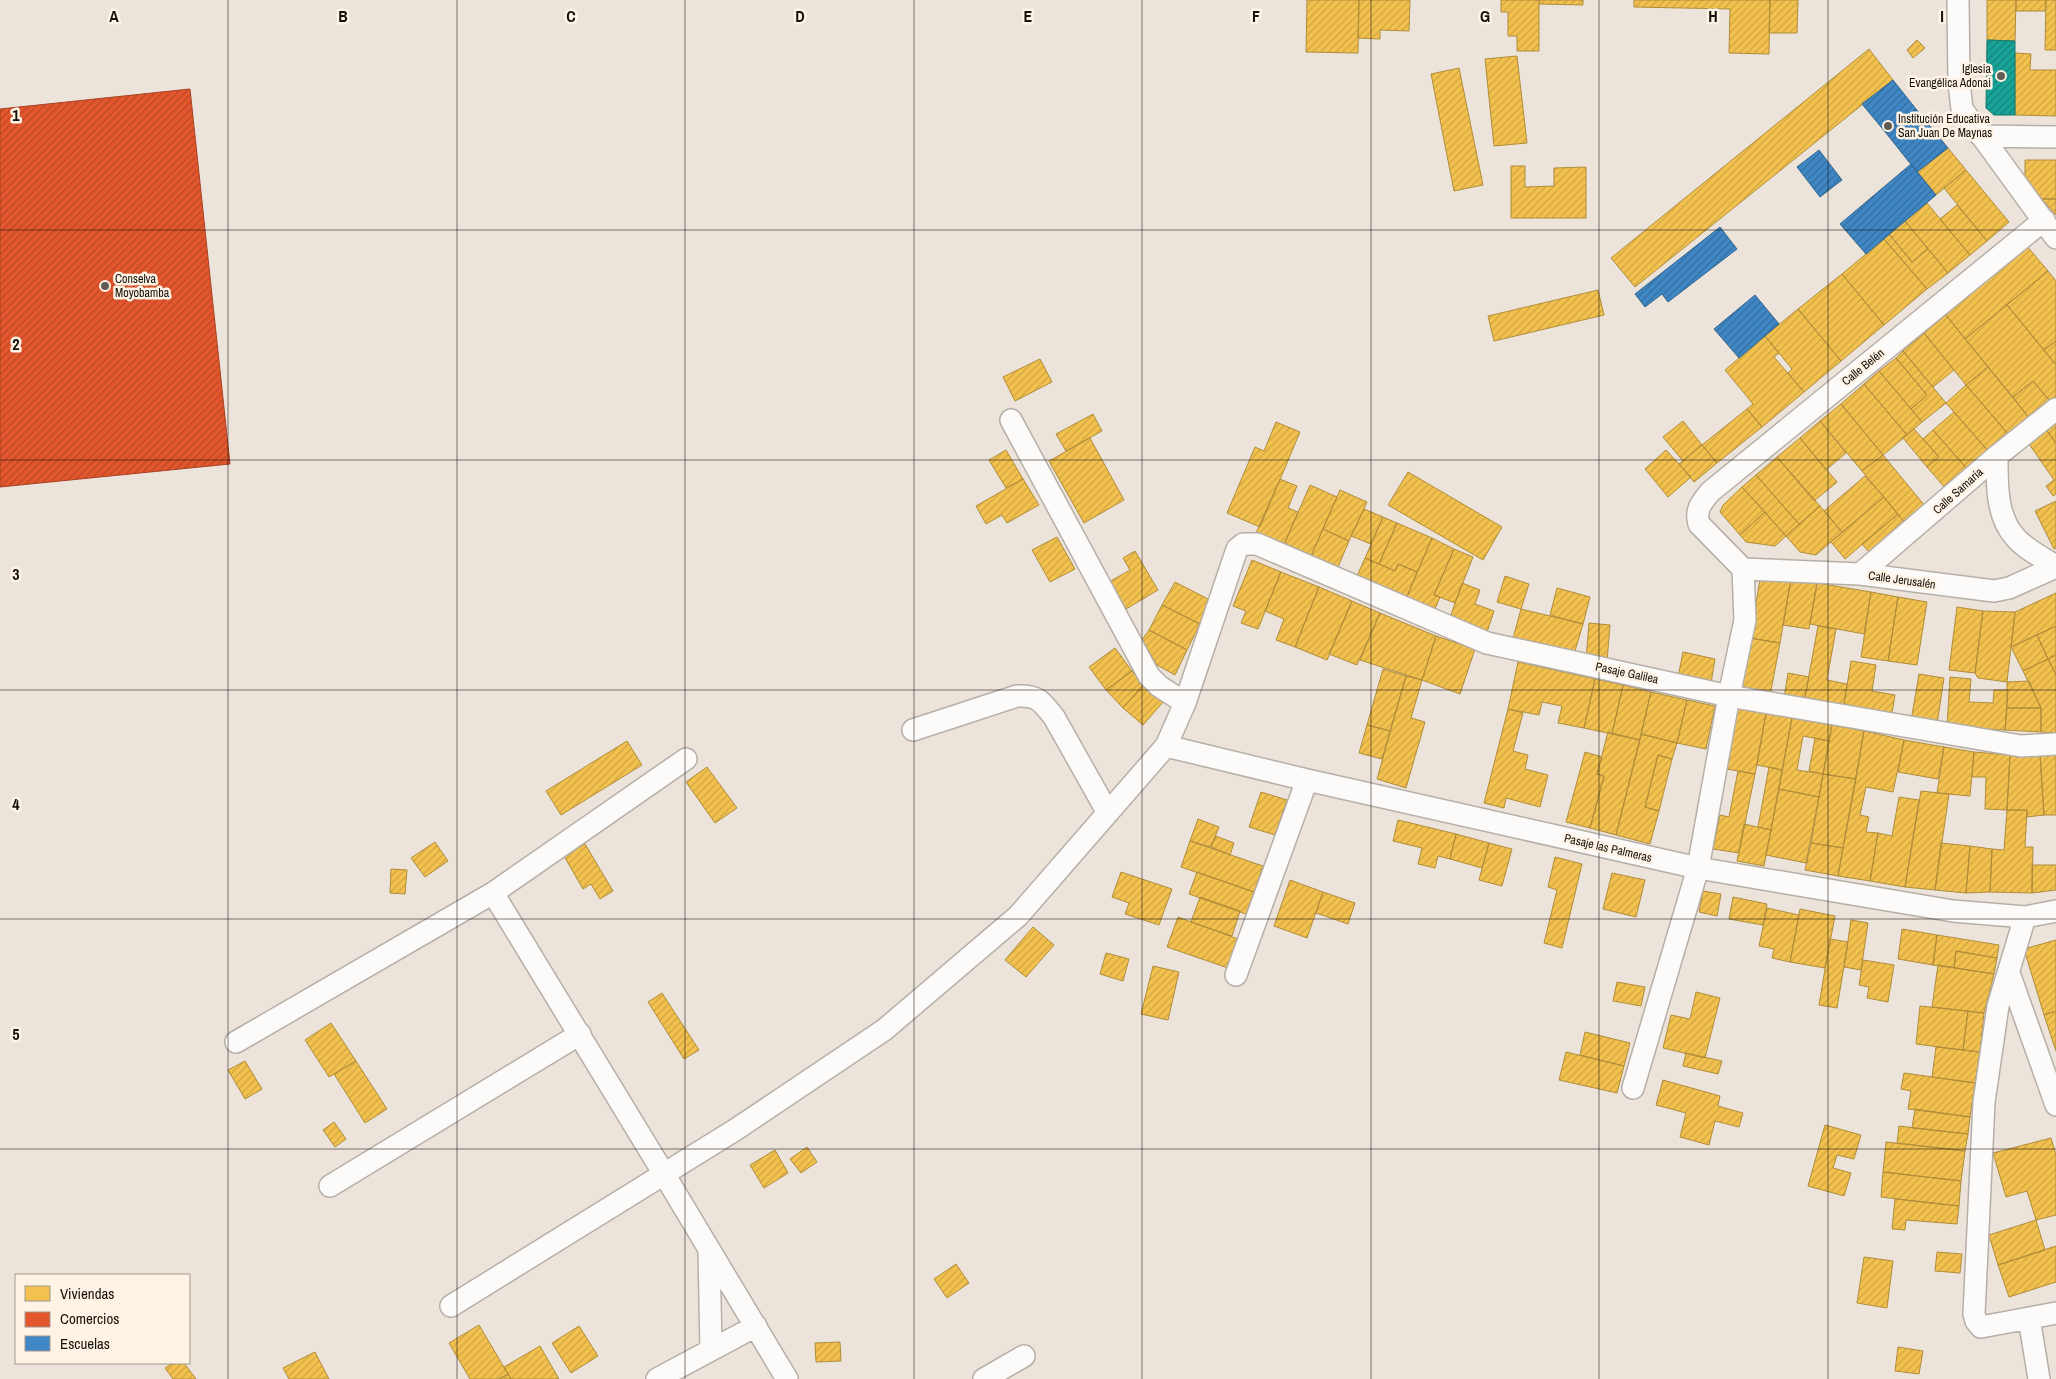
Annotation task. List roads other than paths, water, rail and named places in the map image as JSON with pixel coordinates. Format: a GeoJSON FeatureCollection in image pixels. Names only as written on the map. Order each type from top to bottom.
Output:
{"type":"FeatureCollection","features":[{"type":"Feature","properties":{"kind":"street"},"geometry":{"type":"LineString","coordinates":[[1958,0],[1958,83],[1962,109],[2056,238]]}},
{"type":"Feature","properties":{"kind":"street"},"geometry":{"type":"LineString","coordinates":[[1982,136],[2056,138]]}},
{"type":"Feature","properties":{"kind":"street","name":"Calle Belén"},"geometry":{"type":"LineString","coordinates":[[1743,569],[1699,524],[1697,515],[1700,504],[1710,492],[2044,220]]}},
{"type":"Feature","properties":{"kind":"street","name":"Calle Samaría"},"geometry":{"type":"LineString","coordinates":[[1860,574],[1996,456],[2056,409]]}},
{"type":"Feature","properties":{"kind":"street"},"geometry":{"type":"LineString","coordinates":[[451,1306],[735,1130],[884,1030],[1018,916],[1166,746],[1185,703],[1159,686],[1149,676],[1011,420]]}},
{"type":"Feature","properties":{"kind":"street"},"geometry":{"type":"LineString","coordinates":[[1996,456],[1998,496],[2009,528],[2016,539],[2054,571]]}},
{"type":"Feature","properties":{"kind":"street","name":"Pasaje Galilea"},"geometry":{"type":"LineString","coordinates":[[1185,703],[1237,549],[1244,544],[1257,544],[1487,643],[1729,696],[2021,746],[2056,744]]}},
{"type":"Feature","properties":{"kind":"street"},"geometry":{"type":"LineString","coordinates":[[1633,1088],[1698,868],[1729,696],[1745,620],[1743,569]]}},
{"type":"Feature","properties":{"kind":"street","name":"Calle Jerusalén"},"geometry":{"type":"LineString","coordinates":[[1743,569],[1860,574],[1994,591],[2009,588],[2054,571]]}},
{"type":"Feature","properties":{"kind":"street"},"geometry":{"type":"LineString","coordinates":[[913,730],[1017,696],[1032,695],[1042,702],[1054,717],[1108,813]]}},
{"type":"Feature","properties":{"kind":"street","name":"Pasaje las Palmeras"},"geometry":{"type":"LineString","coordinates":[[1166,746],[1307,780],[1698,868],[1953,910],[2025,917],[2056,911]]}},
{"type":"Feature","properties":{"kind":"street"},"geometry":{"type":"LineString","coordinates":[[236,1042],[493,893],[686,759]]}},
{"type":"Feature","properties":{"kind":"street"},"geometry":{"type":"LineString","coordinates":[[1236,975],[1307,780]]}},
{"type":"Feature","properties":{"kind":"street"},"geometry":{"type":"LineString","coordinates":[[493,893],[709,1247],[787,1379]]}},
{"type":"Feature","properties":{"kind":"street"},"geometry":{"type":"LineString","coordinates":[[2025,917],[1998,1006],[1984,1102],[1974,1314],[1976,1322],[1981,1327],[2056,1313]]}},
{"type":"Feature","properties":{"kind":"street"},"geometry":{"type":"LineString","coordinates":[[2009,973],[2056,1105]]}},
{"type":"Feature","properties":{"kind":"street"},"geometry":{"type":"LineString","coordinates":[[330,1186],[580,1034]]}},
{"type":"Feature","properties":{"kind":"street"},"geometry":{"type":"LineString","coordinates":[[709,1247],[711,1350]]}},
{"type":"Feature","properties":{"kind":"street"},"geometry":{"type":"LineString","coordinates":[[2029,1318],[2038,1379]]}},
{"type":"Feature","properties":{"kind":"street"},"geometry":{"type":"LineString","coordinates":[[657,1379],[756,1326]]}},
{"type":"Feature","properties":{"kind":"street"},"geometry":{"type":"LineString","coordinates":[[984,1379],[1024,1356]]}},
{"type":"Feature","properties":{"kind":"place","name":"Iglesia Evangélica Adonai"},"geometry":{"type":"Point","coordinates":[2001,76]}},
{"type":"Feature","properties":{"kind":"place","name":"Institución Educativa San Juan De Maynas"},"geometry":{"type":"Point","coordinates":[1888,126]}},
{"type":"Feature","properties":{"kind":"place","name":"Conselva Moyobamba"},"geometry":{"type":"Point","coordinates":[105,286]}}]}
